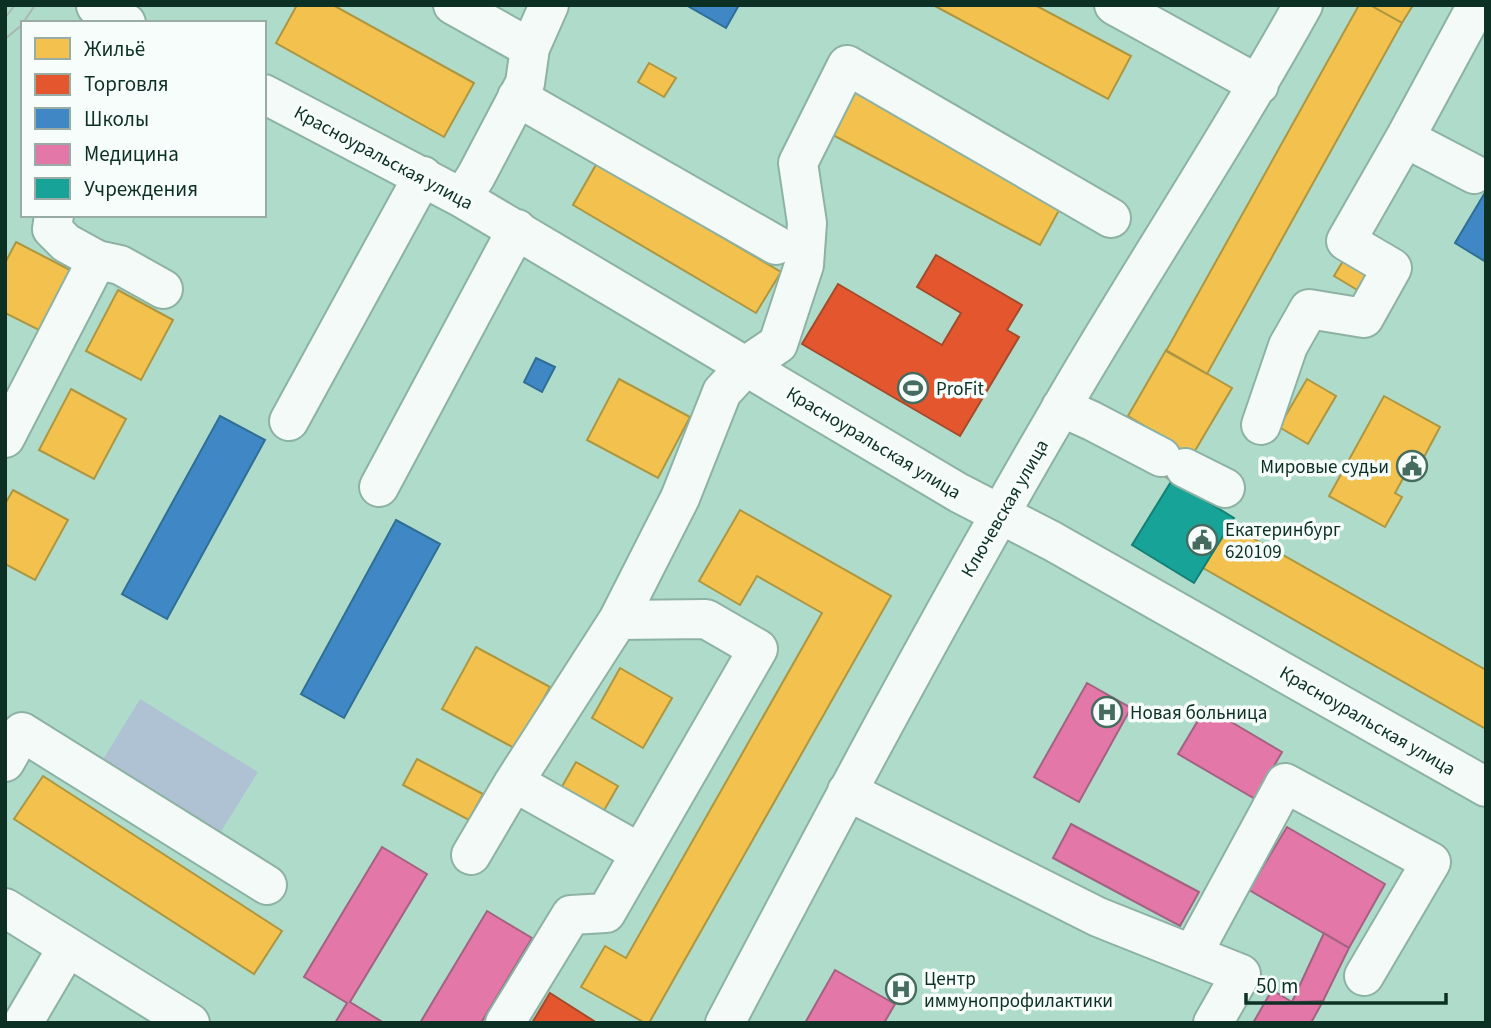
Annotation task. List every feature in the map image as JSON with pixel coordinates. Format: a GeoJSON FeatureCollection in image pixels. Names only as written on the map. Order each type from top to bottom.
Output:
{"type":"FeatureCollection","features":[{"type":"Feature","properties":{"kind":"street"},"geometry":{"type":"LineString","coordinates":[[453,5],[530,48]]}},
{"type":"Feature","properties":{"kind":"street"},"geometry":{"type":"LineString","coordinates":[[462,198],[525,82],[530,48],[549,5]]}},
{"type":"Feature","properties":{"kind":"street"},"geometry":{"type":"LineString","coordinates":[[1114,5],[1259,85]]}},
{"type":"Feature","properties":{"kind":"street","name":"Ключевская улица"},"geometry":{"type":"LineString","coordinates":[[725,1023],[847,791],[999,515],[1061,407],[1259,85],[1303,5]]}},
{"type":"Feature","properties":{"kind":"street"},"geometry":{"type":"LineString","coordinates":[[1261,425],[1288,346],[1309,309],[1364,318],[1392,268],[1346,241],[1477,5]]}},
{"type":"Feature","properties":{"kind":"street"},"geometry":{"type":"LineString","coordinates":[[96,6],[122,21]]}},
{"type":"Feature","properties":{"kind":"street"},"geometry":{"type":"LineString","coordinates":[[471,855],[514,782],[618,620],[680,498],[722,392],[747,365],[778,344],[804,265],[807,223],[798,163],[847,65],[1111,218]]}},
{"type":"Feature","properties":{"kind":"street","name":"Красноуральская улица"},"geometry":{"type":"LineString","coordinates":[[266,95],[423,176],[517,229],[999,515],[1052,541],[1486,787]]}},
{"type":"Feature","properties":{"kind":"street"},"geometry":{"type":"LineString","coordinates":[[517,97],[776,245]]}},
{"type":"Feature","properties":{"kind":"street"},"geometry":{"type":"LineString","coordinates":[[1405,138],[1474,174]]}},
{"type":"Feature","properties":{"kind":"street"},"geometry":{"type":"LineString","coordinates":[[289,421],[423,176]]}},
{"type":"Feature","properties":{"kind":"street"},"geometry":{"type":"LineString","coordinates":[[54,217],[52,229],[66,243],[97,260],[120,265],[163,289]]}},
{"type":"Feature","properties":{"kind":"street"},"geometry":{"type":"LineString","coordinates":[[379,487],[517,229]]}},
{"type":"Feature","properties":{"kind":"street"},"geometry":{"type":"LineString","coordinates":[[5,438],[97,260]]}},
{"type":"Feature","properties":{"kind":"street"},"geometry":{"type":"LineString","coordinates":[[1061,407],[1225,488]]}},
{"type":"Feature","properties":{"kind":"street"},"geometry":{"type":"LineString","coordinates":[[505,1023],[571,915],[606,913],[758,649],[706,619],[618,620]]}},
{"type":"Feature","properties":{"kind":"street"},"geometry":{"type":"LineString","coordinates":[[5,762],[22,732],[267,885]]}},
{"type":"Feature","properties":{"kind":"street"},"geometry":{"type":"LineString","coordinates":[[514,782],[640,853]]}},
{"type":"Feature","properties":{"kind":"street"},"geometry":{"type":"LineString","coordinates":[[1193,953],[1285,783],[1430,862],[1364,976]]}},
{"type":"Feature","properties":{"kind":"street"},"geometry":{"type":"LineString","coordinates":[[847,791],[1098,917],[1241,974],[1213,1023]]}},
{"type":"Feature","properties":{"kind":"street"},"geometry":{"type":"LineString","coordinates":[[5,908],[190,1023]]}},
{"type":"Feature","properties":{"kind":"street"},"geometry":{"type":"LineString","coordinates":[[23,1023],[67,948]]}},
{"type":"Feature","properties":{"kind":"shaded area"},"geometry":{"type":"Polygon","coordinates":[[[140,699],[258,772],[217,838],[99,766],[140,699]]]}},
{"type":"Feature","properties":{"kind":"building: Жильё"},"geometry":{"type":"Polygon","coordinates":[[[297,5],[333,5],[474,83],[444,137],[276,43],[297,5]]]}},
{"type":"Feature","properties":{"kind":"building: Жильё"},"geometry":{"type":"Polygon","coordinates":[[[933,5],[1035,5],[1131,56],[1108,99],[933,5]]]}},
{"type":"Feature","properties":{"kind":"building: Жильё"},"geometry":{"type":"Polygon","coordinates":[[[1359,5],[1370,5],[1402,23],[1207,374],[1166,351],[1359,5]]]}},
{"type":"Feature","properties":{"kind":"building: Жильё"},"geometry":{"type":"Polygon","coordinates":[[[1370,5],[1413,5],[1402,23],[1370,5]]]}},
{"type":"Feature","properties":{"kind":"building: Жильё"},"geometry":{"type":"Polygon","coordinates":[[[649,63],[676,78],[664,97],[638,82],[649,63]]]}},
{"type":"Feature","properties":{"kind":"building: Жильё"},"geometry":{"type":"Polygon","coordinates":[[[854,92],[1063,203],[1040,245],[831,134],[854,92]]]}},
{"type":"Feature","properties":{"kind":"building: Жильё"},"geometry":{"type":"Polygon","coordinates":[[[597,163],[781,272],[756,313],[573,205],[597,163]]]}},
{"type":"Feature","properties":{"kind":"building: Жильё"},"geometry":{"type":"Polygon","coordinates":[[[16,242],[72,271],[41,331],[5,313],[5,263],[16,242]]]}},
{"type":"Feature","properties":{"kind":"building: Жильё"},"geometry":{"type":"Polygon","coordinates":[[[1349,251],[1379,269],[1364,294],[1334,276],[1349,251]]]}},
{"type":"Feature","properties":{"kind":"building: Жильё"},"geometry":{"type":"Polygon","coordinates":[[[118,290],[173,320],[141,380],[86,351],[118,290]]]}},
{"type":"Feature","properties":{"kind":"building: Жильё"},"geometry":{"type":"Polygon","coordinates":[[[1166,350],[1232,388],[1176,483],[1153,470],[1170,441],[1128,416],[1166,350]]]}},
{"type":"Feature","properties":{"kind":"building: Жильё"},"geometry":{"type":"Polygon","coordinates":[[[619,379],[690,417],[658,478],[587,440],[619,379]]]}},
{"type":"Feature","properties":{"kind":"building: Жильё"},"geometry":{"type":"Polygon","coordinates":[[[1307,379],[1336,396],[1308,444],[1279,427],[1307,379]]]}},
{"type":"Feature","properties":{"kind":"building: Жильё"},"geometry":{"type":"Polygon","coordinates":[[[71,389],[126,419],[94,479],[39,450],[71,389]]]}},
{"type":"Feature","properties":{"kind":"building: Жильё"},"geometry":{"type":"Polygon","coordinates":[[[1384,396],[1440,427],[1424,457],[1417,453],[1395,493],[1402,497],[1385,527],[1329,496],[1384,396]]]}},
{"type":"Feature","properties":{"kind":"building: Жильё"},"geometry":{"type":"Polygon","coordinates":[[[13,490],[68,520],[35,580],[5,564],[5,504],[13,490]]]}},
{"type":"Feature","properties":{"kind":"building: Жильё"},"geometry":{"type":"Polygon","coordinates":[[[740,510],[891,596],[649,1023],[645,1023],[581,987],[605,946],[626,958],[822,613],[757,576],[740,605],[699,581],[740,510]]]}},
{"type":"Feature","properties":{"kind":"building: Жильё"},"geometry":{"type":"Polygon","coordinates":[[[1230,525],[1486,670],[1486,729],[1203,568],[1230,525]]]}},
{"type":"Feature","properties":{"kind":"building: Жильё"},"geometry":{"type":"Polygon","coordinates":[[[476,647],[550,687],[516,749],[442,709],[476,647]]]}},
{"type":"Feature","properties":{"kind":"building: Жильё"},"geometry":{"type":"Polygon","coordinates":[[[620,668],[672,698],[643,748],[592,718],[620,668]]]}},
{"type":"Feature","properties":{"kind":"building: Жильё"},"geometry":{"type":"Polygon","coordinates":[[[417,759],[483,794],[469,820],[403,785],[417,759]]]}},
{"type":"Feature","properties":{"kind":"building: Жильё"},"geometry":{"type":"Polygon","coordinates":[[[576,762],[618,786],[602,814],[560,790],[576,762]]]}},
{"type":"Feature","properties":{"kind":"building: Жильё"},"geometry":{"type":"Polygon","coordinates":[[[43,776],[282,931],[254,974],[14,819],[43,776]]]}},
{"type":"Feature","properties":{"kind":"building: Торговля"},"geometry":{"type":"Polygon","coordinates":[[[936,255],[1022,305],[1007,330],[1019,337],[960,436],[802,344],[838,284],[942,345],[961,313],[917,287],[936,255]]]}},
{"type":"Feature","properties":{"kind":"building: Торговля"},"geometry":{"type":"Polygon","coordinates":[[[550,993],[597,1023],[532,1023],[550,993]]]}},
{"type":"Feature","properties":{"kind":"building: Школы"},"geometry":{"type":"Polygon","coordinates":[[[686,5],[739,5],[726,28],[686,5]]]}},
{"type":"Feature","properties":{"kind":"building: Школы"},"geometry":{"type":"Polygon","coordinates":[[[1486,191],[1486,262],[1455,243],[1486,191]]]}},
{"type":"Feature","properties":{"kind":"building: Школы"},"geometry":{"type":"Polygon","coordinates":[[[536,358],[555,367],[542,392],[524,382],[536,358]]]}},
{"type":"Feature","properties":{"kind":"building: Школы"},"geometry":{"type":"Polygon","coordinates":[[[220,416],[265,440],[167,619],[122,594],[220,416]]]}},
{"type":"Feature","properties":{"kind":"building: Школы"},"geometry":{"type":"Polygon","coordinates":[[[396,520],[440,544],[344,718],[301,694],[396,520]]]}},
{"type":"Feature","properties":{"kind":"building: Медицина"},"geometry":{"type":"Polygon","coordinates":[[[1087,683],[1131,708],[1079,802],[1034,777],[1087,683]]]}},
{"type":"Feature","properties":{"kind":"building: Медицина"},"geometry":{"type":"Polygon","coordinates":[[[1206,707],[1282,752],[1255,799],[1178,754],[1206,707]]]}},
{"type":"Feature","properties":{"kind":"building: Медицина"},"geometry":{"type":"Polygon","coordinates":[[[1071,824],[1199,892],[1180,926],[1053,858],[1071,824]]]}},
{"type":"Feature","properties":{"kind":"building: Медицина"},"geometry":{"type":"Polygon","coordinates":[[[1287,827],[1385,884],[1349,948],[1249,890],[1287,827]]]}},
{"type":"Feature","properties":{"kind":"building: Медицина"},"geometry":{"type":"Polygon","coordinates":[[[382,847],[427,874],[350,1002],[384,1023],[335,1023],[347,1003],[304,977],[382,847]]]}},
{"type":"Feature","properties":{"kind":"building: Медицина"},"geometry":{"type":"Polygon","coordinates":[[[487,911],[532,938],[481,1023],[420,1023],[487,911]]]}},
{"type":"Feature","properties":{"kind":"building: Медицина"},"geometry":{"type":"Polygon","coordinates":[[[1324,933],[1349,948],[1323,1001],[1292,1002],[1324,933]]]}},
{"type":"Feature","properties":{"kind":"building: Медицина"},"geometry":{"type":"Polygon","coordinates":[[[835,970],[895,1004],[884,1023],[805,1023],[835,970]]]}},
{"type":"Feature","properties":{"kind":"building: Медицина"},"geometry":{"type":"Polygon","coordinates":[[[1272,990],[1292,1002],[1323,1001],[1311,1023],[1253,1023],[1272,990]]]}},
{"type":"Feature","properties":{"kind":"building: Учреждения"},"geometry":{"type":"Polygon","coordinates":[[[1172,480],[1234,518],[1194,583],[1132,545],[1172,480]]]}},
{"type":"Feature","properties":{"kind":"tram line"},"geometry":{"type":"LineString","coordinates":[[5,18],[15,5]]}},
{"type":"Feature","properties":{"kind":"tram line"},"geometry":{"type":"LineString","coordinates":[[24,21],[35,5]]}},
{"type":"Feature","properties":{"kind":"tram line"},"geometry":{"type":"LineString","coordinates":[[5,39],[21,26]]}},
{"type":"Feature","properties":{"kind":"place","name":"ProFit"},"geometry":{"type":"Point","coordinates":[913,388]}},
{"type":"Feature","properties":{"kind":"place","name":"Мировые судьи"},"geometry":{"type":"Point","coordinates":[1412,466]}},
{"type":"Feature","properties":{"kind":"place","name":"Екатеринбург 620109"},"geometry":{"type":"Point","coordinates":[1202,540]}},
{"type":"Feature","properties":{"kind":"place","name":"Новая больница"},"geometry":{"type":"Point","coordinates":[1107,712]}},
{"type":"Feature","properties":{"kind":"place","name":"Центр иммунопрофилактики"},"geometry":{"type":"Point","coordinates":[901,989]}}]}
